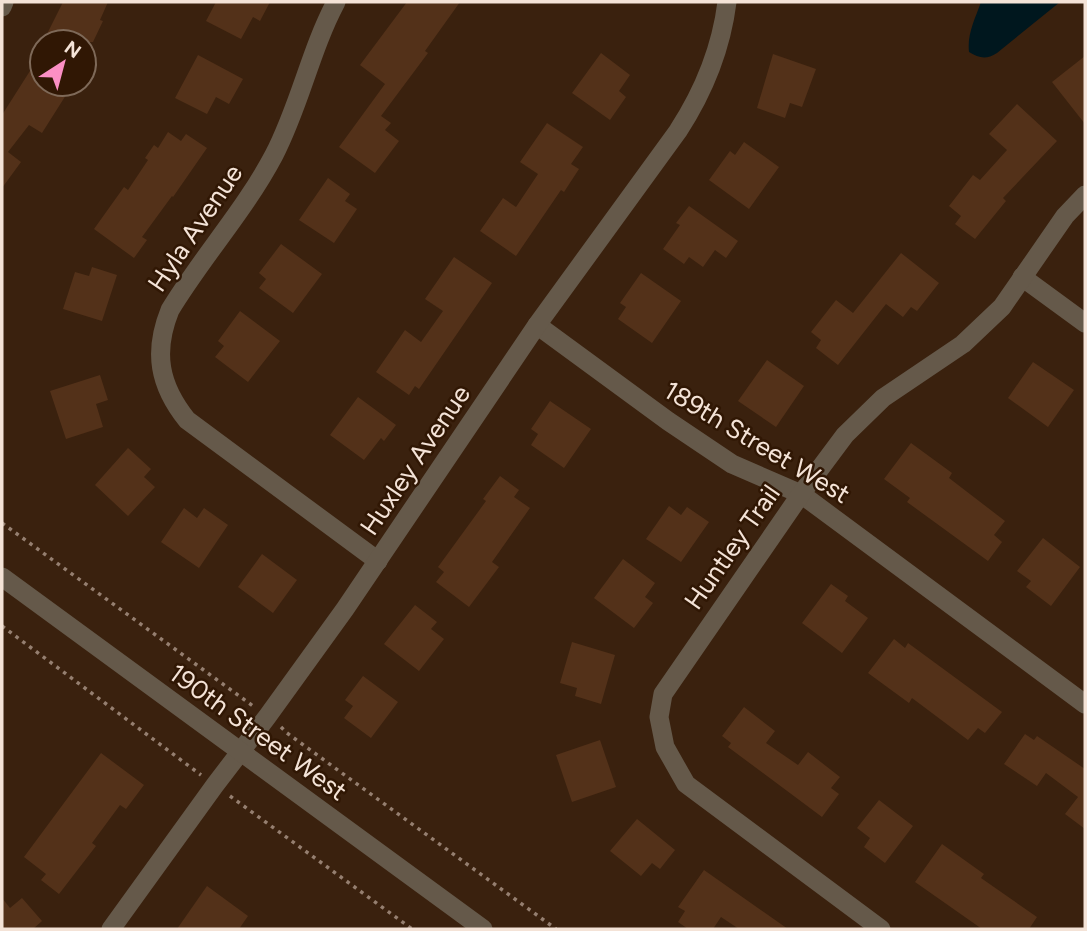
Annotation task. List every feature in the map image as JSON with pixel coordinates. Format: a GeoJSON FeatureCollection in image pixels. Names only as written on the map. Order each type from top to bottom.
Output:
{"type":"FeatureCollection","features":[{"type":"Feature","properties":{"kind":"street"},"geometry":{"type":"LineString","coordinates":[[2,7],[4,2]]}},
{"type":"Feature","properties":{"kind":"street","name":"Hyla Avenue"},"geometry":{"type":"LineString","coordinates":[[336,2],[319,38],[288,126],[274,156],[246,202],[170,310],[161,338],[160,360],[170,396],[187,420],[378,561]]}},
{"type":"Feature","properties":{"kind":"street","name":"Huxley Avenue"},"geometry":{"type":"LineString","coordinates":[[111,929],[312,656],[537,325],[678,131],[712,68],[727,2]]}},
{"type":"Feature","properties":{"kind":"street","name":"Huntley Trail"},"geometry":{"type":"LineString","coordinates":[[881,929],[686,784],[665,747],[659,717],[663,694],[845,435],[883,398],[963,344],[1002,307],[1065,216],[1085,195]]}},
{"type":"Feature","properties":{"kind":"street"},"geometry":{"type":"LineString","coordinates":[[1022,278],[1085,323]]}},
{"type":"Feature","properties":{"kind":"street","name":"189th Street West"},"geometry":{"type":"LineString","coordinates":[[537,325],[667,421],[732,464],[801,494],[1085,704]]}},
{"type":"Feature","properties":{"kind":"street","name":"190th Street West"},"geometry":{"type":"LineString","coordinates":[[2,577],[483,929]]}},
{"type":"Feature","properties":{"kind":"path"},"geometry":{"type":"LineString","coordinates":[[2,626],[412,929]]}},
{"type":"Feature","properties":{"kind":"water"},"geometry":{"type":"Polygon","coordinates":[[[981,2],[1060,2],[997,53],[983,57],[969,52],[969,39],[981,2]]]}},
{"type":"Feature","properties":{"kind":"building"},"geometry":{"type":"Polygon","coordinates":[[[63,2],[108,2],[98,32],[98,28],[50,28],[63,2]]]}},
{"type":"Feature","properties":{"kind":"building"},"geometry":{"type":"Polygon","coordinates":[[[216,2],[270,2],[260,21],[253,17],[241,39],[206,21],[216,2]]]}},
{"type":"Feature","properties":{"kind":"building"},"geometry":{"type":"Polygon","coordinates":[[[407,2],[460,2],[425,51],[428,53],[381,116],[391,123],[385,130],[399,141],[375,173],[339,147],[385,84],[360,65],[407,2]]]}},
{"type":"Feature","properties":{"kind":"building"},"geometry":{"type":"Polygon","coordinates":[[[601,53],[630,75],[619,91],[626,97],[610,120],[572,93],[601,53]]]}},
{"type":"Feature","properties":{"kind":"building"},"geometry":{"type":"Polygon","coordinates":[[[773,54],[816,69],[802,107],[790,103],[785,118],[757,108],[773,54]]]}},
{"type":"Feature","properties":{"kind":"building"},"geometry":{"type":"Polygon","coordinates":[[[198,55],[243,79],[229,104],[216,97],[207,114],[175,98],[198,55]]]}},
{"type":"Feature","properties":{"kind":"building"},"geometry":{"type":"Polygon","coordinates":[[[1085,56],[1085,124],[1052,82],[1085,56]]]}},
{"type":"Feature","properties":{"kind":"building"},"geometry":{"type":"Polygon","coordinates":[[[28,74],[28,98],[64,98],[42,133],[29,125],[8,152],[21,162],[2,188],[2,115],[28,74]]]}},
{"type":"Feature","properties":{"kind":"building"},"geometry":{"type":"Polygon","coordinates":[[[1017,104],[1057,141],[1003,198],[1006,201],[975,239],[955,224],[961,216],[949,206],[973,175],[980,180],[1007,150],[989,134],[1017,104]]]}},
{"type":"Feature","properties":{"kind":"building"},"geometry":{"type":"Polygon","coordinates":[[[547,123],[583,147],[571,164],[579,169],[564,192],[561,190],[516,256],[480,231],[503,198],[516,207],[538,174],[520,162],[547,123]]]}},
{"type":"Feature","properties":{"kind":"building"},"geometry":{"type":"Polygon","coordinates":[[[168,132],[181,141],[186,134],[207,148],[142,237],[147,240],[134,258],[94,229],[124,187],[128,190],[148,160],[145,158],[154,145],[158,148],[168,132]]]}},
{"type":"Feature","properties":{"kind":"building"},"geometry":{"type":"Polygon","coordinates":[[[744,142],[779,167],[749,209],[709,180],[730,151],[735,155],[744,142]]]}},
{"type":"Feature","properties":{"kind":"building"},"geometry":{"type":"Polygon","coordinates":[[[328,178],[350,194],[345,201],[357,209],[334,243],[299,220],[328,178]]]}},
{"type":"Feature","properties":{"kind":"building"},"geometry":{"type":"Polygon","coordinates":[[[689,206],[738,241],[726,258],[715,250],[703,267],[689,257],[684,264],[663,249],[680,225],[676,223],[689,206]]]}},
{"type":"Feature","properties":{"kind":"building"},"geometry":{"type":"Polygon","coordinates":[[[281,244],[322,274],[293,313],[259,288],[266,279],[259,273],[281,244]]]}},
{"type":"Feature","properties":{"kind":"building"},"geometry":{"type":"Polygon","coordinates":[[[901,253],[939,283],[917,311],[911,307],[903,317],[886,304],[838,365],[816,348],[821,340],[811,332],[836,300],[853,313],[901,253]]]}},
{"type":"Feature","properties":{"kind":"building"},"geometry":{"type":"Polygon","coordinates":[[[454,257],[492,283],[419,389],[415,386],[409,395],[376,372],[405,330],[421,342],[443,311],[425,299],[454,257]]]}},
{"type":"Feature","properties":{"kind":"building"},"geometry":{"type":"Polygon","coordinates":[[[92,267],[117,275],[102,321],[63,309],[75,272],[89,276],[92,267]]]}},
{"type":"Feature","properties":{"kind":"building"},"geometry":{"type":"Polygon","coordinates":[[[641,273],[681,301],[652,343],[618,319],[626,307],[620,303],[641,273]]]}},
{"type":"Feature","properties":{"kind":"building"},"geometry":{"type":"Polygon","coordinates":[[[240,311],[280,341],[248,382],[215,357],[224,346],[218,341],[240,311]]]}},
{"type":"Feature","properties":{"kind":"building"},"geometry":{"type":"Polygon","coordinates":[[[767,360],[804,386],[776,427],[738,401],[767,360]]]}},
{"type":"Feature","properties":{"kind":"building"},"geometry":{"type":"Polygon","coordinates":[[[1033,362],[1074,390],[1048,427],[1008,398],[1033,362]]]}},
{"type":"Feature","properties":{"kind":"building"},"geometry":{"type":"Polygon","coordinates":[[[100,375],[108,400],[96,404],[103,427],[66,439],[50,391],[100,375]]]}},
{"type":"Feature","properties":{"kind":"building"},"geometry":{"type":"Polygon","coordinates":[[[358,397],[396,425],[384,441],[381,438],[364,460],[330,435],[358,397]]]}},
{"type":"Feature","properties":{"kind":"building"},"geometry":{"type":"Polygon","coordinates":[[[550,401],[591,429],[564,468],[531,445],[538,434],[531,429],[550,401]]]}},
{"type":"Feature","properties":{"kind":"building"},"geometry":{"type":"Polygon","coordinates":[[[911,443],[952,473],[949,478],[1005,521],[994,535],[1002,542],[988,561],[907,502],[910,498],[884,479],[911,443]]]}},
{"type":"Feature","properties":{"kind":"building"},"geometry":{"type":"Polygon","coordinates":[[[128,448],[151,469],[144,477],[155,487],[128,516],[95,485],[128,448]]]}},
{"type":"Feature","properties":{"kind":"building"},"geometry":{"type":"Polygon","coordinates":[[[500,476],[519,490],[514,497],[530,508],[492,562],[499,567],[469,607],[436,582],[444,572],[438,567],[486,501],[483,499],[500,476]]]}},
{"type":"Feature","properties":{"kind":"building"},"geometry":{"type":"Polygon","coordinates":[[[669,506],[681,515],[687,507],[709,522],[681,562],[646,539],[669,506]]]}},
{"type":"Feature","properties":{"kind":"building"},"geometry":{"type":"Polygon","coordinates":[[[184,508],[197,518],[204,508],[228,525],[199,568],[161,542],[184,508]]]}},
{"type":"Feature","properties":{"kind":"building"},"geometry":{"type":"Polygon","coordinates":[[[1043,538],[1080,567],[1051,606],[1026,587],[1031,581],[1017,571],[1043,538]]]}},
{"type":"Feature","properties":{"kind":"building"},"geometry":{"type":"Polygon","coordinates":[[[262,554],[297,580],[273,613],[238,587],[262,554]]]}},
{"type":"Feature","properties":{"kind":"building"},"geometry":{"type":"Polygon","coordinates":[[[623,559],[655,583],[645,597],[653,603],[634,628],[594,598],[623,559]]]}},
{"type":"Feature","properties":{"kind":"building"},"geometry":{"type":"Polygon","coordinates":[[[831,584],[848,596],[845,601],[868,618],[842,653],[802,623],[831,584]]]}},
{"type":"Feature","properties":{"kind":"building"},"geometry":{"type":"Polygon","coordinates":[[[415,605],[437,622],[431,629],[444,639],[419,671],[384,644],[415,605]]]}},
{"type":"Feature","properties":{"kind":"building"},"geometry":{"type":"Polygon","coordinates":[[[894,639],[905,648],[908,643],[1002,712],[985,733],[978,728],[968,740],[912,698],[909,703],[868,673],[894,639]]]}},
{"type":"Feature","properties":{"kind":"building"},"geometry":{"type":"Polygon","coordinates":[[[572,642],[615,655],[601,704],[575,696],[577,688],[560,683],[572,642]]]}},
{"type":"Feature","properties":{"kind":"building"},"geometry":{"type":"Polygon","coordinates":[[[363,676],[398,702],[371,738],[344,718],[353,706],[345,700],[363,676]]]}},
{"type":"Feature","properties":{"kind":"building"},"geometry":{"type":"Polygon","coordinates":[[[744,707],[775,731],[766,743],[798,765],[808,752],[840,777],[831,788],[839,794],[822,817],[728,747],[731,743],[722,736],[744,707]]]}},
{"type":"Feature","properties":{"kind":"building"},"geometry":{"type":"Polygon","coordinates":[[[1025,734],[1034,740],[1037,736],[1085,769],[1085,829],[1065,814],[1078,797],[1046,773],[1037,786],[1004,764],[1025,734]]]}},
{"type":"Feature","properties":{"kind":"building"},"geometry":{"type":"Polygon","coordinates":[[[600,740],[616,787],[572,802],[556,755],[600,740]]]}},
{"type":"Feature","properties":{"kind":"building"},"geometry":{"type":"Polygon","coordinates":[[[101,753],[144,785],[126,809],[120,805],[92,843],[96,846],[59,894],[41,880],[46,874],[24,857],[101,753]]]}},
{"type":"Feature","properties":{"kind":"building"},"geometry":{"type":"Polygon","coordinates":[[[879,800],[913,826],[885,863],[864,847],[870,838],[857,828],[879,800]]]}},
{"type":"Feature","properties":{"kind":"building"},"geometry":{"type":"Polygon","coordinates":[[[637,819],[675,850],[660,869],[652,863],[641,876],[610,851],[637,819]]]}},
{"type":"Feature","properties":{"kind":"building"},"geometry":{"type":"Polygon","coordinates":[[[942,844],[984,874],[981,878],[1037,917],[1029,929],[982,929],[915,882],[942,844]]]}},
{"type":"Feature","properties":{"kind":"building"},"geometry":{"type":"Polygon","coordinates":[[[704,870],[788,929],[739,929],[721,917],[713,929],[688,929],[678,922],[685,911],[678,907],[704,870]]]}},
{"type":"Feature","properties":{"kind":"building"},"geometry":{"type":"Polygon","coordinates":[[[207,886],[248,916],[239,929],[177,929],[207,886]]]}},
{"type":"Feature","properties":{"kind":"building"},"geometry":{"type":"Polygon","coordinates":[[[2,898],[10,908],[22,898],[42,921],[33,929],[2,929],[2,898]]]}}]}
